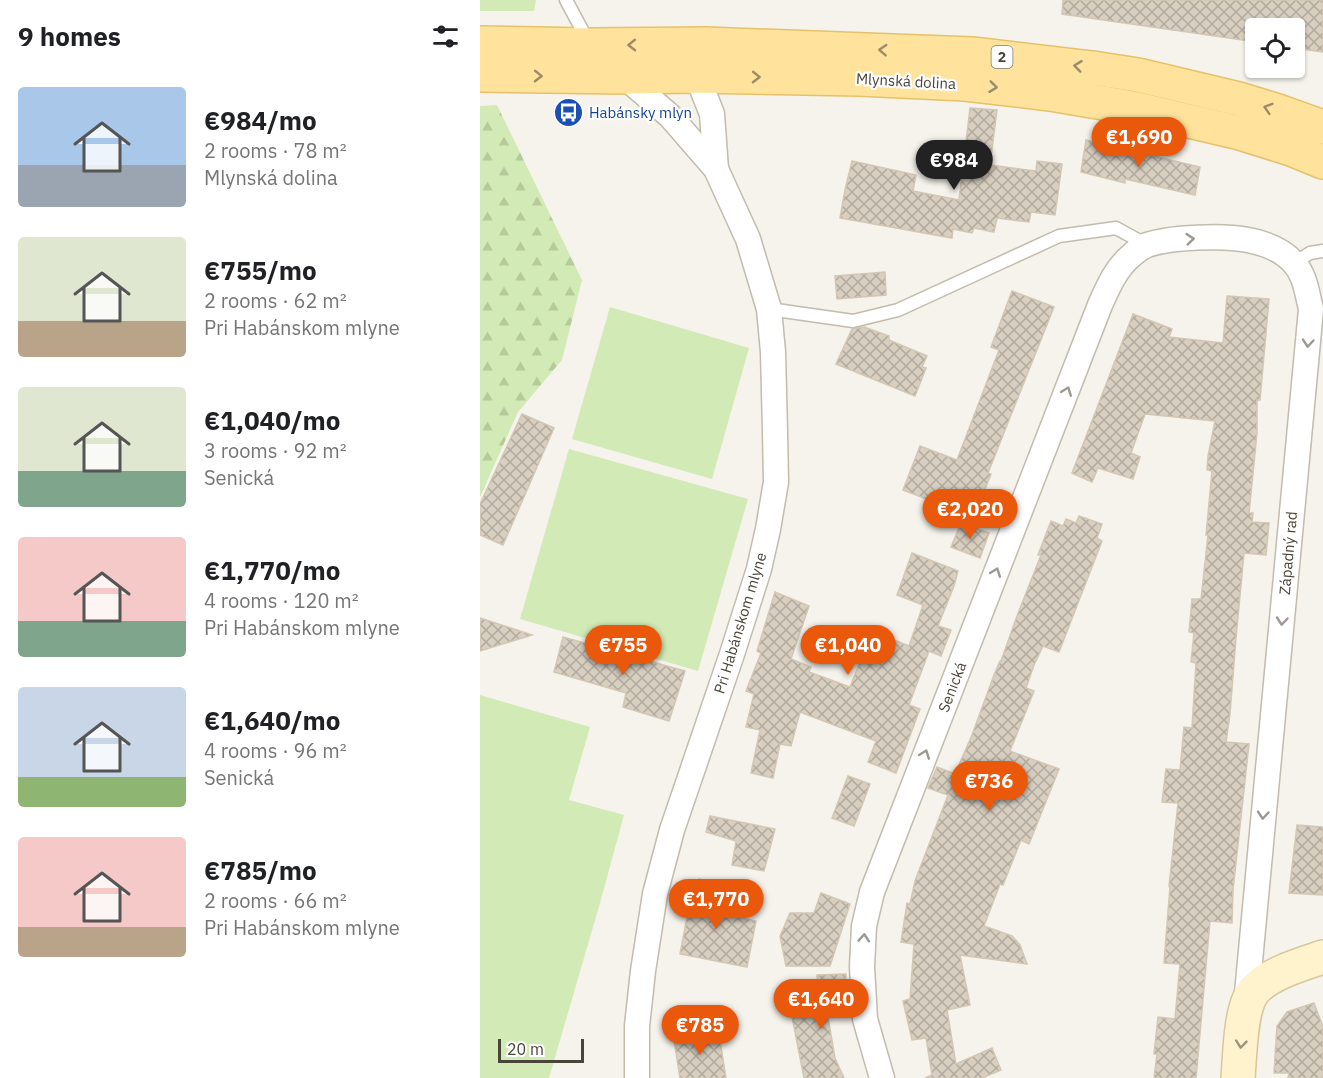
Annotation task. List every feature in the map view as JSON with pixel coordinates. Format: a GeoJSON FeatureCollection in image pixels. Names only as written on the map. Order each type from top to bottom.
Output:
{"type":"FeatureCollection","features":[{"type":"Feature","properties":{"kind":"main road","name":"Mlynská dolina"},"geometry":{"type":"LineString","coordinates":[[480,43],[706,44],[972,54],[1138,75],[1278,111],[1323,127]]}},
{"type":"Feature","properties":{"kind":"main road"},"geometry":{"type":"LineString","coordinates":[[674,44],[697,76]]}},
{"type":"Feature","properties":{"kind":"main road"},"geometry":{"type":"LineString","coordinates":[[590,45],[603,60],[625,77]]}},
{"type":"Feature","properties":{"kind":"main road","name":"Mlynská dolina"},"geometry":{"type":"LineString","coordinates":[[480,75],[697,76],[953,83],[1050,94],[1133,108],[1240,133],[1323,162]]}},
{"type":"Feature","properties":{"kind":"street","name":"Pri Habánskom mlyne"},"geometry":{"type":"LineString","coordinates":[[697,76],[712,114],[716,169]]}},
{"type":"Feature","properties":{"kind":"street","name":"Pri Habánskom mlyne"},"geometry":{"type":"LineString","coordinates":[[625,77],[670,116],[716,169],[748,239],[770,309],[776,482],[759,569],[672,830],[656,894],[643,971],[638,1026],[637,1078]]}},
{"type":"Feature","properties":{"kind":"street","name":"Západný rad"},"geometry":{"type":"LineString","coordinates":[[1100,305],[1111,281],[1133,254],[1147,245],[1203,237],[1247,239],[1266,244],[1282,252],[1294,263],[1305,282],[1311,309],[1238,1078]]}},
{"type":"Feature","properties":{"kind":"street","name":"Senická"},"geometry":{"type":"LineString","coordinates":[[882,1078],[865,1019],[862,967],[864,926],[872,892],[1100,305]]}},
{"type":"Feature","properties":{"kind":"street"},"geometry":{"type":"LineString","coordinates":[[1245,1010],[1253,992],[1261,985],[1290,968],[1323,957]]}},
{"type":"Feature","properties":{"kind":"lane"},"geometry":{"type":"LineString","coordinates":[[566,0],[590,45]]}},
{"type":"Feature","properties":{"kind":"lane"},"geometry":{"type":"LineString","coordinates":[[770,309],[854,321],[898,310],[1059,236],[1116,228],[1147,245]]}},
{"type":"Feature","properties":{"kind":"lane"},"geometry":{"type":"LineString","coordinates":[[1294,263],[1310,253],[1323,251]]}},
{"type":"Feature","properties":{"kind":"green space"},"geometry":{"type":"Polygon","coordinates":[[[480,0],[536,0],[534,11],[480,11],[480,0]]]}},
{"type":"Feature","properties":{"kind":"green space"},"geometry":{"type":"Polygon","coordinates":[[[497,105],[582,280],[562,360],[518,412],[480,497],[480,106],[497,105]]]}},
{"type":"Feature","properties":{"kind":"green space"},"geometry":{"type":"Polygon","coordinates":[[[610,307],[749,348],[712,479],[572,439],[610,307]]]}},
{"type":"Feature","properties":{"kind":"green space"},"geometry":{"type":"Polygon","coordinates":[[[569,449],[748,499],[698,671],[520,619],[569,449]]]}},
{"type":"Feature","properties":{"kind":"green space"},"geometry":{"type":"Polygon","coordinates":[[[480,695],[590,727],[569,800],[624,815],[549,1078],[480,1078],[480,695]]]}},
{"type":"Feature","properties":{"kind":"building"},"geometry":{"type":"Polygon","coordinates":[[[1063,0],[1323,0],[1323,52],[1305,50],[1305,18],[1245,18],[1245,40],[1062,14],[1063,0]]]}},
{"type":"Feature","properties":{"kind":"building"},"geometry":{"type":"Polygon","coordinates":[[[970,108],[997,110],[990,165],[1036,171],[1037,161],[1062,164],[1055,215],[1031,212],[1029,222],[997,218],[994,232],[974,228],[972,233],[953,229],[952,238],[840,218],[852,161],[916,175],[913,191],[959,200],[970,108]]]}},
{"type":"Feature","properties":{"kind":"building"},"geometry":{"type":"Polygon","coordinates":[[[1086,140],[1200,167],[1195,195],[1125,179],[1125,183],[1081,172],[1086,140]]]}},
{"type":"Feature","properties":{"kind":"building"},"geometry":{"type":"Polygon","coordinates":[[[885,272],[886,295],[837,299],[835,276],[885,272]]]}},
{"type":"Feature","properties":{"kind":"building"},"geometry":{"type":"Polygon","coordinates":[[[1012,291],[1054,307],[988,473],[991,474],[974,517],[903,490],[920,446],[957,460],[999,350],[991,347],[1012,291]]]}},
{"type":"Feature","properties":{"kind":"building"},"geometry":{"type":"Polygon","coordinates":[[[1227,296],[1269,299],[1260,400],[1257,400],[1257,433],[1249,513],[1253,513],[1252,522],[1269,523],[1266,555],[1244,553],[1226,742],[1249,744],[1233,890],[1232,923],[1210,921],[1196,1078],[1154,1078],[1158,1017],[1175,1019],[1180,964],[1164,963],[1178,803],[1162,802],[1166,769],[1180,770],[1184,727],[1192,728],[1196,663],[1191,662],[1194,633],[1189,632],[1192,599],[1201,599],[1212,471],[1207,470],[1208,456],[1215,421],[1145,414],[1131,453],[1140,457],[1133,479],[1098,468],[1092,482],[1072,473],[1133,314],[1172,329],[1169,337],[1223,343],[1227,296]]]}},
{"type":"Feature","properties":{"kind":"building"},"geometry":{"type":"Polygon","coordinates":[[[864,327],[889,336],[889,340],[927,356],[922,367],[926,368],[915,396],[836,364],[852,329],[864,327]]]}},
{"type":"Feature","properties":{"kind":"building"},"geometry":{"type":"Polygon","coordinates":[[[522,414],[554,428],[503,545],[480,535],[480,504],[522,414]]]}},
{"type":"Feature","properties":{"kind":"building"},"geometry":{"type":"Polygon","coordinates":[[[1079,516],[1102,524],[1097,538],[1102,541],[1059,652],[1043,646],[1034,665],[1026,688],[1034,691],[1010,751],[1059,769],[1029,844],[1021,840],[1003,885],[1000,884],[984,926],[1012,936],[1020,945],[1027,964],[960,955],[970,1005],[947,1010],[956,1064],[992,1048],[1001,1070],[982,1078],[925,1078],[932,1075],[926,1038],[912,1040],[903,1001],[910,999],[914,944],[901,942],[907,903],[910,904],[915,881],[948,795],[928,788],[937,767],[955,774],[1001,661],[1041,555],[1038,555],[1051,521],[1063,526],[1066,519],[1076,523],[1079,516]]]}},
{"type":"Feature","properties":{"kind":"building"},"geometry":{"type":"Polygon","coordinates":[[[961,523],[989,533],[980,558],[951,547],[961,523]]]}},
{"type":"Feature","properties":{"kind":"building"},"geometry":{"type":"Polygon","coordinates":[[[912,553],[958,571],[938,626],[951,630],[941,656],[929,651],[909,705],[920,709],[896,773],[868,762],[876,741],[800,712],[791,746],[780,744],[773,778],[751,773],[760,730],[746,727],[754,694],[746,691],[761,653],[757,651],[775,592],[809,606],[791,659],[811,667],[809,672],[850,687],[866,647],[879,651],[884,636],[909,646],[923,605],[897,595],[912,553]]]}},
{"type":"Feature","properties":{"kind":"building"},"geometry":{"type":"Polygon","coordinates":[[[480,618],[532,635],[480,651],[480,618]]]}},
{"type":"Feature","properties":{"kind":"building"},"geometry":{"type":"Polygon","coordinates":[[[563,637],[685,671],[669,721],[623,707],[626,693],[554,672],[563,637]]]}},
{"type":"Feature","properties":{"kind":"building"},"geometry":{"type":"Polygon","coordinates":[[[848,776],[870,784],[854,826],[832,818],[848,776]]]}},
{"type":"Feature","properties":{"kind":"building"},"geometry":{"type":"Polygon","coordinates":[[[710,816],[775,829],[764,871],[732,865],[736,841],[706,832],[710,816]]]}},
{"type":"Feature","properties":{"kind":"building"},"geometry":{"type":"Polygon","coordinates":[[[1297,825],[1323,827],[1323,895],[1289,893],[1297,825]]]}},
{"type":"Feature","properties":{"kind":"building"},"geometry":{"type":"Polygon","coordinates":[[[699,879],[723,884],[719,913],[756,921],[747,967],[680,954],[689,907],[694,908],[699,879]]]}},
{"type":"Feature","properties":{"kind":"building"},"geometry":{"type":"Polygon","coordinates":[[[821,893],[850,904],[830,966],[786,966],[780,936],[790,913],[814,913],[821,893]]]}},
{"type":"Feature","properties":{"kind":"building"},"geometry":{"type":"Polygon","coordinates":[[[846,974],[847,1007],[827,1012],[835,1058],[844,1078],[804,1078],[792,1017],[819,1012],[817,975],[846,974]]]}},
{"type":"Feature","properties":{"kind":"building"},"geometry":{"type":"Polygon","coordinates":[[[1314,1003],[1323,1027],[1323,1078],[1288,1078],[1289,1073],[1274,1073],[1277,1026],[1287,1012],[1314,1003]]]}},
{"type":"Feature","properties":{"kind":"building"},"geometry":{"type":"Polygon","coordinates":[[[693,1022],[709,1035],[719,1034],[726,1078],[680,1078],[674,1040],[692,1038],[693,1022]]]}},
{"type":"Feature","properties":{"kind":"place","name":"Habánsky mlyn"},"geometry":{"type":"Point","coordinates":[568,112]}}]}
